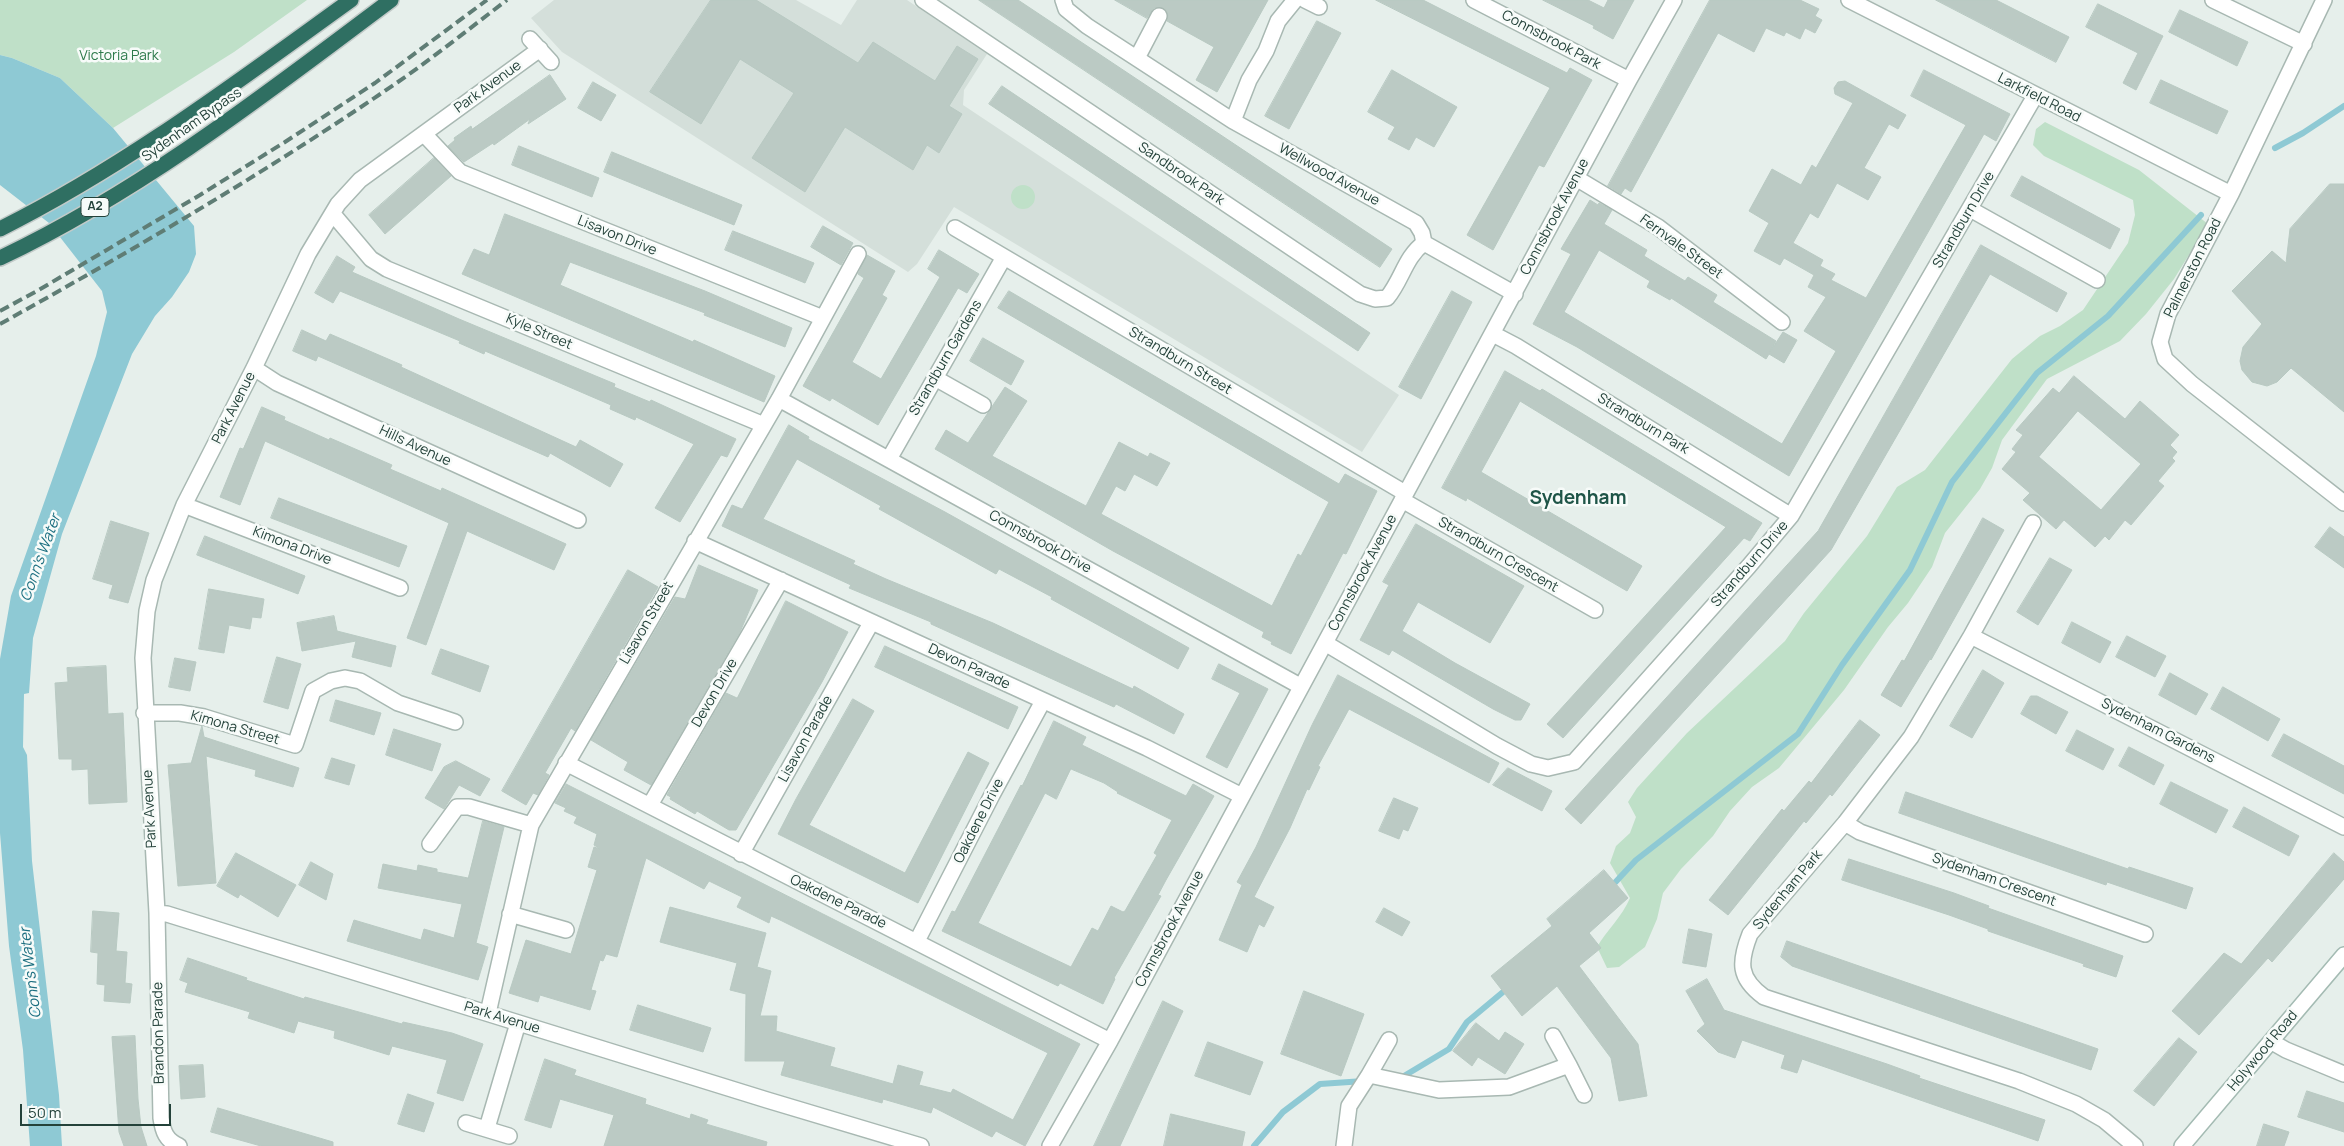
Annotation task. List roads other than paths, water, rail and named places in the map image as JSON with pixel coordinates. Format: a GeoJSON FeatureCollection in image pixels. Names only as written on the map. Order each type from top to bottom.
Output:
{"type":"FeatureCollection","features":[{"type":"Feature","properties":{"kind":"highway","name":"Sydenham Bypass"},"geometry":{"type":"LineString","coordinates":[[7,225],[143,148],[351,0]]}},
{"type":"Feature","properties":{"kind":"highway","name":"Sydenham Bypass"},"geometry":{"type":"LineString","coordinates":[[0,258],[82,215],[163,166],[286,79],[391,0]]}},
{"type":"Feature","properties":{"kind":"street","name":"Sandbrook Park"},"geometry":{"type":"LineString","coordinates":[[923,0],[1360,294],[1375,299],[1387,298],[1396,287],[1412,252],[1424,243]]}},
{"type":"Feature","properties":{"kind":"street","name":"Wellwood Avenue"},"geometry":{"type":"LineString","coordinates":[[1063,0],[1066,9],[1087,26],[1233,121],[1416,224],[1422,233],[1424,243]]}},
{"type":"Feature","properties":{"kind":"street"},"geometry":{"type":"LineString","coordinates":[[1233,121],[1249,80],[1266,51],[1278,21],[1295,0]]}},
{"type":"Feature","properties":{"kind":"street","name":"Connsbrook Park"},"geometry":{"type":"LineString","coordinates":[[1474,0],[1629,80]]}},
{"type":"Feature","properties":{"kind":"street","name":"Connsbrook Avenue"},"geometry":{"type":"LineString","coordinates":[[1050,1146],[1110,1041],[1300,686],[1674,0]]}},
{"type":"Feature","properties":{"kind":"street","name":"Larkfield Road"},"geometry":{"type":"LineString","coordinates":[[1849,0],[2035,96],[2232,194]]}},
{"type":"Feature","properties":{"kind":"street"},"geometry":{"type":"LineString","coordinates":[[2213,0],[2304,44]]}},
{"type":"Feature","properties":{"kind":"street","name":"Palmerston Road"},"geometry":{"type":"LineString","coordinates":[[2324,0],[2232,194],[2168,314],[2160,342],[2165,359],[2268,445],[2344,503]]}},
{"type":"Feature","properties":{"kind":"street"},"geometry":{"type":"LineString","coordinates":[[1137,58],[1159,16]]}},
{"type":"Feature","properties":{"kind":"street","name":"Park Avenue"},"geometry":{"type":"LineString","coordinates":[[551,62],[535,44],[424,134],[360,180],[338,204],[308,254],[254,368],[184,505],[154,580],[147,611],[142,658],[157,913],[168,914],[921,1146]]}},
{"type":"Feature","properties":{"kind":"street","name":"Strandburn Drive"},"geometry":{"type":"LineString","coordinates":[[1325,643],[1523,759],[1548,768],[1574,762],[1584,753],[1791,516],[2035,96]]}},
{"type":"Feature","properties":{"kind":"street","name":"Lisavon Drive"},"geometry":{"type":"LineString","coordinates":[[424,134],[460,172],[822,318]]}},
{"type":"Feature","properties":{"kind":"street","name":"Fernvale Street"},"geometry":{"type":"LineString","coordinates":[[1576,178],[1658,228],[1782,322]]}},
{"type":"Feature","properties":{"kind":"street"},"geometry":{"type":"LineString","coordinates":[[1970,209],[2097,280]]}},
{"type":"Feature","properties":{"kind":"street","name":"Kyle Street"},"geometry":{"type":"LineString","coordinates":[[333,214],[372,259],[387,269],[764,426]]}},
{"type":"Feature","properties":{"kind":"street","name":"Strandburn Street"},"geometry":{"type":"LineString","coordinates":[[955,228],[1403,496]]}},
{"type":"Feature","properties":{"kind":"street"},"geometry":{"type":"LineString","coordinates":[[1424,243],[1515,294]]}},
{"type":"Feature","properties":{"kind":"street","name":"Lisavon Street"},"geometry":{"type":"LineString","coordinates":[[488,1013],[531,825],[695,541],[764,426],[858,254]]}},
{"type":"Feature","properties":{"kind":"street","name":"Strandburn Gardens"},"geometry":{"type":"LineString","coordinates":[[889,459],[1004,257]]}},
{"type":"Feature","properties":{"kind":"street","name":"Strandburn Park"},"geometry":{"type":"LineString","coordinates":[[1493,334],[1516,346],[1791,516]]}},
{"type":"Feature","properties":{"kind":"street","name":"Hills Avenue"},"geometry":{"type":"LineString","coordinates":[[254,368],[277,382],[578,520]]}},
{"type":"Feature","properties":{"kind":"street"},"geometry":{"type":"LineString","coordinates":[[935,378],[984,405]]}},
{"type":"Feature","properties":{"kind":"street","name":"Connsbrook Drive"},"geometry":{"type":"LineString","coordinates":[[779,399],[1300,686]]}},
{"type":"Feature","properties":{"kind":"street","name":"Strandburn Crescent"},"geometry":{"type":"LineString","coordinates":[[1403,496],[1595,610]]}},
{"type":"Feature","properties":{"kind":"street","name":"Kimona Drive"},"geometry":{"type":"LineString","coordinates":[[184,505],[400,588]]}},
{"type":"Feature","properties":{"kind":"street","name":"Sydenham Park"},"geometry":{"type":"LineString","coordinates":[[2033,524],[1971,636],[1911,737],[1845,823],[1750,934],[1744,950],[1742,964],[1744,976],[1751,988],[1764,997],[2018,1081],[2076,1104],[2104,1120],[2134,1146]]}},
{"type":"Feature","properties":{"kind":"street","name":"Devon Parade"},"geometry":{"type":"LineString","coordinates":[[695,541],[1146,748],[1242,796]]}},
{"type":"Feature","properties":{"kind":"street","name":"Devon Drive"},"geometry":{"type":"LineString","coordinates":[[650,805],[781,580]]}},
{"type":"Feature","properties":{"kind":"street","name":"Lisavon Parade"},"geometry":{"type":"LineString","coordinates":[[741,854],[871,623]]}},
{"type":"Feature","properties":{"kind":"street","name":"Sydenham Gardens"},"geometry":{"type":"LineString","coordinates":[[1971,636],[2344,827]]}},
{"type":"Feature","properties":{"kind":"street","name":"Kimona Street"},"geometry":{"type":"LineString","coordinates":[[144,713],[180,713],[204,717],[295,745],[313,691],[331,681],[345,678],[360,681],[398,703],[455,722]]}},
{"type":"Feature","properties":{"kind":"street","name":"Oakdene Drive"},"geometry":{"type":"LineString","coordinates":[[917,941],[1043,701]]}},
{"type":"Feature","properties":{"kind":"street","name":"Oakdene Parade"},"geometry":{"type":"LineString","coordinates":[[566,764],[650,805],[741,854],[917,941],[1110,1041]]}},
{"type":"Feature","properties":{"kind":"street"},"geometry":{"type":"LineString","coordinates":[[430,844],[457,807],[469,807],[531,825]]}},
{"type":"Feature","properties":{"kind":"street","name":"Sydenham Crescent"},"geometry":{"type":"LineString","coordinates":[[1845,823],[1860,832],[2145,934]]}},
{"type":"Feature","properties":{"kind":"street","name":"Brandon Parade"},"geometry":{"type":"LineString","coordinates":[[157,913],[161,1118],[168,1140],[179,1146]]}},
{"type":"Feature","properties":{"kind":"street"},"geometry":{"type":"LineString","coordinates":[[510,914],[566,930]]}},
{"type":"Feature","properties":{"kind":"street","name":"Holywood Road"},"geometry":{"type":"LineString","coordinates":[[2182,1146],[2344,955]]}},
{"type":"Feature","properties":{"kind":"street"},"geometry":{"type":"LineString","coordinates":[[487,1128],[518,1023]]}},
{"type":"Feature","properties":{"kind":"street"},"geometry":{"type":"LineString","coordinates":[[1553,1036],[1584,1095]]}},
{"type":"Feature","properties":{"kind":"street"},"geometry":{"type":"LineString","coordinates":[[1344,1146],[1349,1106],[1388,1040]]}},
{"type":"Feature","properties":{"kind":"street"},"geometry":{"type":"LineString","coordinates":[[2272,1042],[2286,1050],[2344,1074]]}},
{"type":"Feature","properties":{"kind":"street"},"geometry":{"type":"LineString","coordinates":[[1369,1075],[1439,1090],[1509,1087],[1569,1065]]}},
{"type":"Feature","properties":{"kind":"street"},"geometry":{"type":"LineString","coordinates":[[466,1123],[509,1136]]}},
{"type":"Feature","properties":{"kind":"water","name":"Conn's Water"},"geometry":{"type":"Polygon","coordinates":[[[0,55],[60,78],[113,128],[194,226],[196,254],[189,272],[172,297],[155,316],[132,354],[62,534],[33,638],[29,693],[24,694],[23,747],[27,755],[32,861],[59,1095],[62,1146],[30,1146],[23,1050],[9,946],[0,833],[0,659],[11,596],[96,356],[107,312],[102,291],[49,223],[0,185],[0,55]]]}},
{"type":"Feature","properties":{"kind":"waterway"},"geometry":{"type":"LineString","coordinates":[[2275,148],[2303,133],[2344,106]]}},
{"type":"Feature","properties":{"kind":"waterway"},"geometry":{"type":"LineString","coordinates":[[1610,888],[1636,860],[1798,734],[1842,665],[1910,570],[1952,482],[2037,373],[2108,316],[2201,215]]}},
{"type":"Feature","properties":{"kind":"waterway"},"geometry":{"type":"LineString","coordinates":[[1399,1079],[1449,1049],[1467,1022],[1509,987]]}},
{"type":"Feature","properties":{"kind":"waterway"},"geometry":{"type":"LineString","coordinates":[[1254,1146],[1283,1112],[1320,1084],[1364,1081]]}},
{"type":"Feature","properties":{"kind":"railway"},"geometry":{"type":"LineString","coordinates":[[0,311],[200,195],[285,142],[375,83],[487,0]]}},
{"type":"Feature","properties":{"kind":"railway"},"geometry":{"type":"LineString","coordinates":[[0,324],[151,238],[299,148],[409,74],[507,0]]}},
{"type":"Feature","properties":{"kind":"district","name":"Sydenham"},"geometry":{"type":"Point","coordinates":[1578,499]}},
{"type":"Feature","properties":{"kind":"park label","name":"Victoria Park"},"geometry":{"type":"Point","coordinates":[119,56]}}]}
